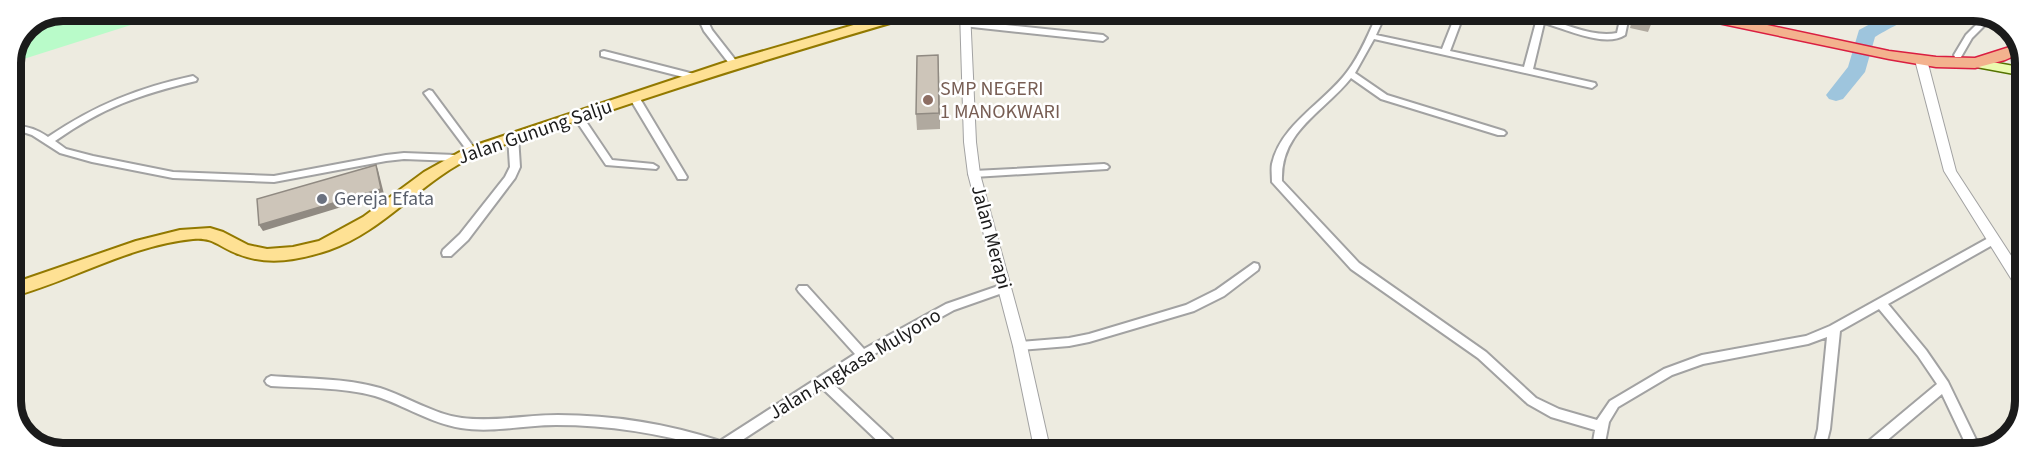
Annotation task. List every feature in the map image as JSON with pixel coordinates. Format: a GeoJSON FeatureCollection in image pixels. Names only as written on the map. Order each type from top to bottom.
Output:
{"type":"FeatureCollection","features":[{"type":"Feature","properties":{"kind":"highway"},"geometry":{"type":"LineString","coordinates":[[1733,21],[1889,51],[1921,60],[1975,63],[2000,57],[2012,48]]}},
{"type":"Feature","properties":{"kind":"highway"},"geometry":{"type":"LineString","coordinates":[[1760,21],[1845,42]]}},
{"type":"Feature","properties":{"kind":"highway"},"geometry":{"type":"LineString","coordinates":[[1889,51],[1958,55],[2012,47]]}},
{"type":"Feature","properties":{"kind":"main road","name":"Jalan Gunung Salju"},"geometry":{"type":"LineString","coordinates":[[21,287],[169,237],[193,233],[211,233],[250,253],[302,252],[364,224],[423,178],[455,158],[472,151],[734,64],[884,21]]}},
{"type":"Feature","properties":{"kind":"main road"},"geometry":{"type":"LineString","coordinates":[[1975,63],[2015,70]]}},
{"type":"Feature","properties":{"kind":"street"},"geometry":{"type":"LineString","coordinates":[[704,21],[708,31],[734,64]]}},
{"type":"Feature","properties":{"kind":"street","name":"Jalan Merapi"},"geometry":{"type":"LineString","coordinates":[[964,21],[970,142],[974,174],[1020,346],[1041,443]]}},
{"type":"Feature","properties":{"kind":"street"},"geometry":{"type":"LineString","coordinates":[[996,21],[1103,38]]}},
{"type":"Feature","properties":{"kind":"street"},"geometry":{"type":"LineString","coordinates":[[1378,21],[1351,74],[1283,144],[1275,171],[1282,189],[1355,266],[1482,355],[1532,401],[1555,413],[1602,427]]}},
{"type":"Feature","properties":{"kind":"street"},"geometry":{"type":"LineString","coordinates":[[1445,52],[1457,21]]}},
{"type":"Feature","properties":{"kind":"street"},"geometry":{"type":"LineString","coordinates":[[1528,71],[1541,21]]}},
{"type":"Feature","properties":{"kind":"street"},"geometry":{"type":"LineString","coordinates":[[1556,21],[1604,38],[1621,35],[1624,21]]}},
{"type":"Feature","properties":{"kind":"street"},"geometry":{"type":"LineString","coordinates":[[1958,55],[1969,38],[1984,23]]}},
{"type":"Feature","properties":{"kind":"street"},"geometry":{"type":"LineString","coordinates":[[1371,36],[1592,85]]}},
{"type":"Feature","properties":{"kind":"street"},"geometry":{"type":"LineString","coordinates":[[604,54],[695,77]]}},
{"type":"Feature","properties":{"kind":"street"},"geometry":{"type":"LineString","coordinates":[[1921,60],[1950,171],[1992,240],[2015,268]]}},
{"type":"Feature","properties":{"kind":"street"},"geometry":{"type":"LineString","coordinates":[[1351,74],[1384,97],[1501,133]]}},
{"type":"Feature","properties":{"kind":"street"},"geometry":{"type":"LineString","coordinates":[[49,141],[82,117],[121,98],[158,86],[193,79]]}},
{"type":"Feature","properties":{"kind":"street"},"geometry":{"type":"LineString","coordinates":[[429,93],[472,151]]}},
{"type":"Feature","properties":{"kind":"street"},"geometry":{"type":"LineString","coordinates":[[634,97],[682,177]]}},
{"type":"Feature","properties":{"kind":"street"},"geometry":{"type":"LineString","coordinates":[[578,116],[609,163],[653,167]]}},
{"type":"Feature","properties":{"kind":"street"},"geometry":{"type":"LineString","coordinates":[[21,129],[49,141],[63,151],[149,172],[173,175],[265,180],[386,158],[404,156],[455,158]]}},
{"type":"Feature","properties":{"kind":"street"},"geometry":{"type":"LineString","coordinates":[[447,253],[465,237],[510,178],[515,167],[513,136]]}},
{"type":"Feature","properties":{"kind":"street"},"geometry":{"type":"LineString","coordinates":[[974,174],[1104,167]]}},
{"type":"Feature","properties":{"kind":"street"},"geometry":{"type":"LineString","coordinates":[[1599,443],[1606,413],[1614,404],[1668,372],[1686,363],[1808,340],[1834,329],[1992,240]]}},
{"type":"Feature","properties":{"kind":"street"},"geometry":{"type":"LineString","coordinates":[[1020,346],[1089,338],[1190,308],[1220,293],[1254,267]]}},
{"type":"Feature","properties":{"kind":"street","name":"Jalan Angkasa Mulyono"},"geometry":{"type":"LineString","coordinates":[[726,443],[863,355],[950,308],[1004,288]]}},
{"type":"Feature","properties":{"kind":"street"},"geometry":{"type":"LineString","coordinates":[[803,289],[863,355]]}},
{"type":"Feature","properties":{"kind":"street"},"geometry":{"type":"LineString","coordinates":[[1881,303],[1922,353],[1944,385],[1971,443]]}},
{"type":"Feature","properties":{"kind":"street"},"geometry":{"type":"LineString","coordinates":[[1820,443],[1824,429],[1834,329]]}},
{"type":"Feature","properties":{"kind":"street"},"geometry":{"type":"LineString","coordinates":[[271,381],[359,388],[380,393],[446,421],[465,423],[560,420],[590,422],[647,429],[695,443]]}},
{"type":"Feature","properties":{"kind":"street"},"geometry":{"type":"LineString","coordinates":[[824,382],[888,443]]}},
{"type":"Feature","properties":{"kind":"street"},"geometry":{"type":"LineString","coordinates":[[1876,443],[1944,385]]}},
{"type":"Feature","properties":{"kind":"green space"},"geometry":{"type":"Polygon","coordinates":[[[63,21],[143,21],[21,60],[24,47],[33,33],[47,24],[63,21]]]}},
{"type":"Feature","properties":{"kind":"building","name":"SMP NEGERI 1 MANOKWARI"},"geometry":{"type":"Polygon","coordinates":[[[938,55],[939,113],[916,114],[917,56],[938,55]]]}},
{"type":"Feature","properties":{"kind":"building","name":"Gereja Efata"},"geometry":{"type":"Polygon","coordinates":[[[376,165],[381,189],[259,225],[257,199],[376,165]]]}},
{"type":"Feature","properties":{"kind":"waterway"},"geometry":{"type":"LineString","coordinates":[[1836,95],[1858,68],[1866,34],[1886,21]]}},
{"type":"Feature","properties":{"kind":"place","name":"SMP NEGERI 1 MANOKWARI"},"geometry":{"type":"Point","coordinates":[928,100]}},
{"type":"Feature","properties":{"kind":"place","name":"Gereja Efata"},"geometry":{"type":"Point","coordinates":[322,199]}}]}
